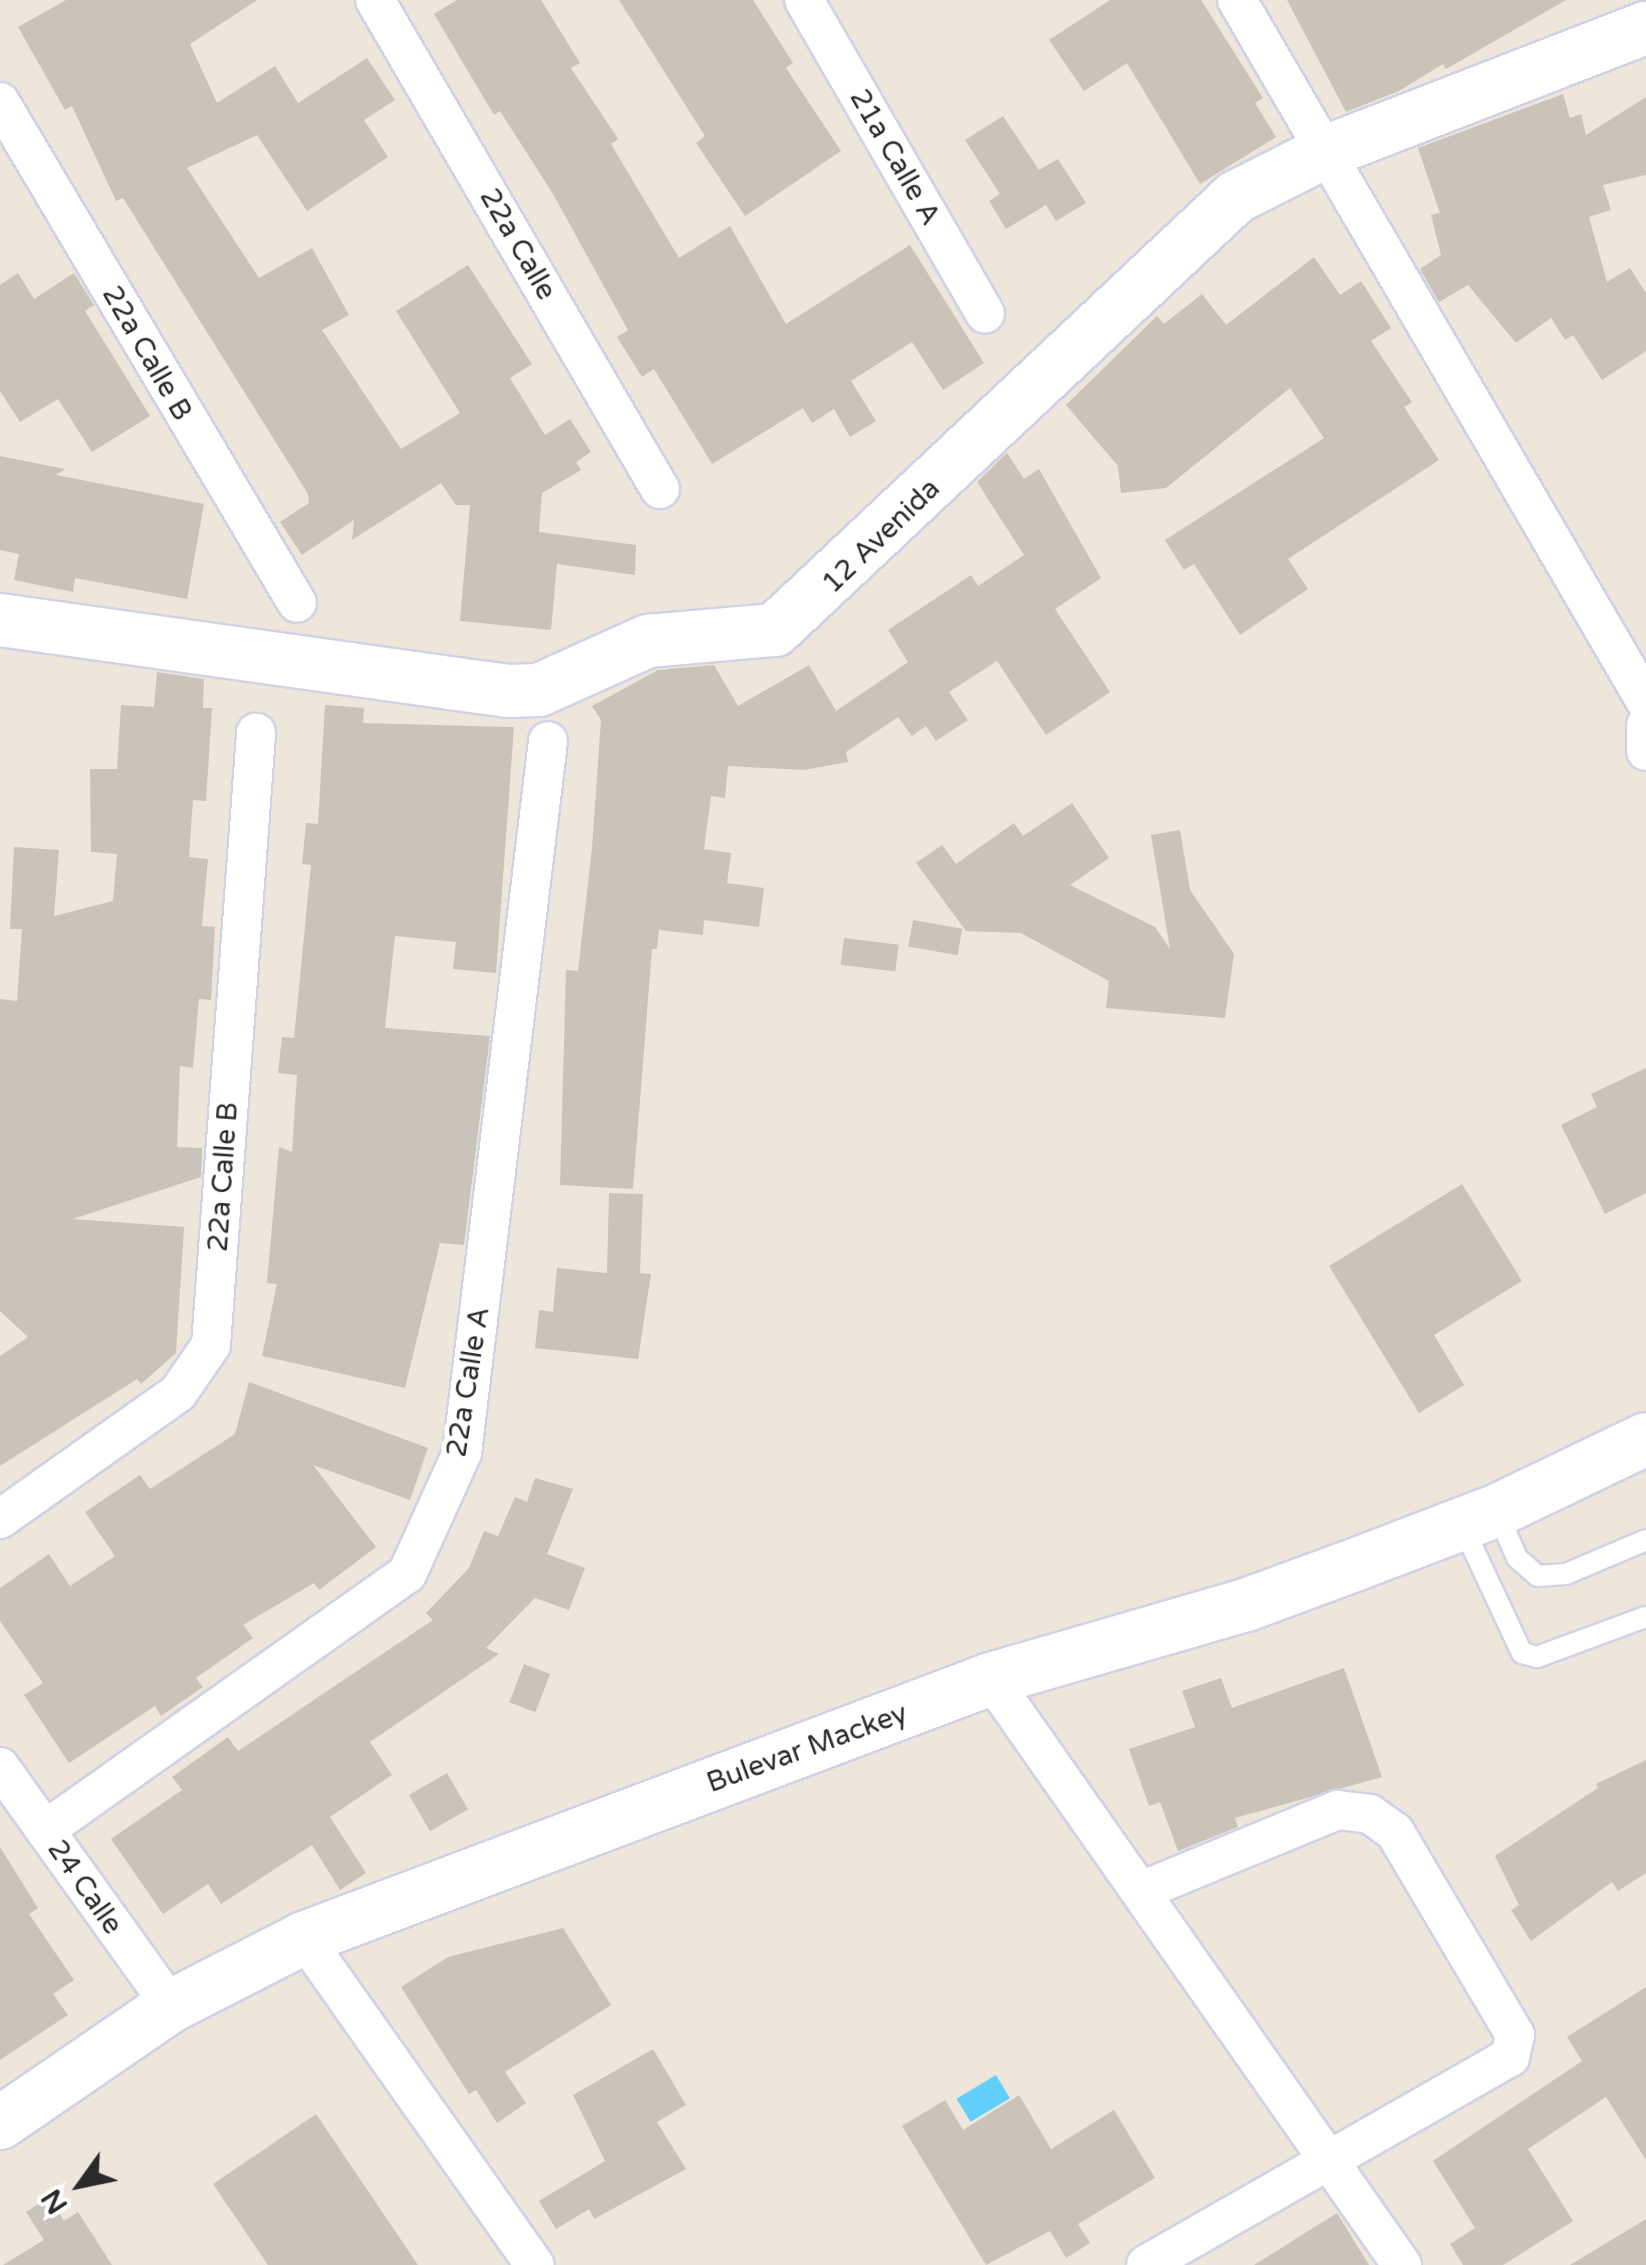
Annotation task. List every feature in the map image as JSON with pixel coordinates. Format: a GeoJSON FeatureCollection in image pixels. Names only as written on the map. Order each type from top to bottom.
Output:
{"type":"FeatureCollection","features":[{"type":"Feature","properties":{"kind":"street","name":"22a Calle"},"geometry":{"type":"LineString","coordinates":[[375,0],[660,489]]}},
{"type":"Feature","properties":{"kind":"street","name":"21a Calle A"},"geometry":{"type":"LineString","coordinates":[[804,0],[986,314]]}},
{"type":"Feature","properties":{"kind":"street"},"geometry":{"type":"LineString","coordinates":[[1237,0],[1323,154],[1646,702]]}},
{"type":"Feature","properties":{"kind":"street","name":"12 Avenida"},"geometry":{"type":"LineString","coordinates":[[0,620],[508,691],[539,690],[648,641],[775,630],[1236,197],[1323,154],[1646,28]]}},
{"type":"Feature","properties":{"kind":"street","name":"22a Calle B"},"geometry":{"type":"LineString","coordinates":[[0,102],[296,603]]}},
{"type":"Feature","properties":{"kind":"street"},"geometry":{"type":"LineString","coordinates":[[1646,726],[1646,750]]}},
{"type":"Feature","properties":{"kind":"street","name":"22a Calle B"},"geometry":{"type":"LineString","coordinates":[[0,1520],[178,1394],[211,1346],[256,733]]}},
{"type":"Feature","properties":{"kind":"street","name":"22a Calle A"},"geometry":{"type":"LineString","coordinates":[[45,1830],[406,1574],[422,1540],[462,1453],[548,741]]}},
{"type":"Feature","properties":{"kind":"street","name":"Bulevar Mackey"},"geometry":{"type":"LineString","coordinates":[[0,2123],[170,2006],[304,1938],[991,1680],[1246,1605],[1479,1517],[1646,1439]]}},
{"type":"Feature","properties":{"kind":"street"},"geometry":{"type":"LineString","coordinates":[[991,1680],[1402,2265]]}},
{"type":"Feature","properties":{"kind":"street","name":"24 Calle"},"geometry":{"type":"LineString","coordinates":[[0,1767],[170,2006]]}},
{"type":"Feature","properties":{"kind":"street"},"geometry":{"type":"LineString","coordinates":[[1141,1891],[1338,1810],[1370,1814],[1395,1832],[1515,2035],[1510,2057],[1146,2265]]}},
{"type":"Feature","properties":{"kind":"street"},"geometry":{"type":"LineString","coordinates":[[304,1938],[535,2265]]}},
{"type":"Feature","properties":{"kind":"lane"},"geometry":{"type":"LineString","coordinates":[[1479,1517],[1538,1576],[1566,1574],[1646,1540]]}},
{"type":"Feature","properties":{"kind":"lane"},"geometry":{"type":"LineString","coordinates":[[1479,1517],[1522,1653],[1538,1658],[1646,1617]]}},
{"type":"Feature","properties":{"kind":"water"},"geometry":{"type":"Polygon","coordinates":[[[996,2075],[1010,2098],[970,2122],[957,2099],[996,2075]]]}},
{"type":"Feature","properties":{"kind":"building"},"geometry":{"type":"Polygon","coordinates":[[[66,0],[257,0],[190,44],[217,103],[275,66],[298,103],[367,58],[395,100],[364,120],[388,157],[307,211],[257,135],[187,168],[259,278],[312,248],[349,315],[322,330],[401,449],[460,413],[396,311],[468,265],[532,364],[510,378],[545,435],[570,419],[591,452],[576,462],[581,470],[542,493],[539,532],[636,545],[635,575],[557,564],[551,630],[460,621],[470,505],[456,505],[441,483],[352,540],[354,520],[302,555],[280,522],[309,503],[308,494],[123,198],[116,201],[72,106],[65,110],[18,27],[66,0]]]}},
{"type":"Feature","properties":{"kind":"building"},"geometry":{"type":"Polygon","coordinates":[[[457,0],[541,0],[580,63],[571,68],[618,139],[611,144],[679,258],[730,226],[786,324],[910,245],[984,363],[943,390],[912,342],[851,381],[876,421],[850,437],[834,409],[812,423],[803,408],[712,464],[654,369],[642,377],[617,337],[628,330],[553,194],[500,111],[494,115],[434,14],[457,0]]]}},
{"type":"Feature","properties":{"kind":"building"},"geometry":{"type":"Polygon","coordinates":[[[619,0],[753,0],[793,63],[786,68],[841,151],[745,216],[696,143],[705,136],[619,0]]]}},
{"type":"Feature","properties":{"kind":"building"},"geometry":{"type":"Polygon","coordinates":[[[1110,0],[1201,0],[1263,98],[1255,103],[1276,137],[1200,184],[1127,63],[1084,91],[1049,40],[1110,0]]]}},
{"type":"Feature","properties":{"kind":"building"},"geometry":{"type":"Polygon","coordinates":[[[1287,0],[1566,0],[1446,69],[1443,64],[1399,91],[1346,112],[1287,0]]]}},
{"type":"Feature","properties":{"kind":"building"},"geometry":{"type":"Polygon","coordinates":[[[1563,94],[1570,118],[1581,114],[1586,135],[1646,97],[1646,175],[1603,185],[1611,210],[1589,217],[1607,282],[1630,268],[1646,293],[1646,351],[1602,380],[1573,335],[1565,340],[1551,318],[1516,343],[1468,285],[1439,302],[1420,269],[1441,255],[1431,215],[1440,213],[1418,148],[1563,94]]]}},
{"type":"Feature","properties":{"kind":"building"},"geometry":{"type":"Polygon","coordinates":[[[1003,116],[1039,170],[1058,159],[1086,203],[1056,221],[1046,205],[1006,229],[989,201],[1000,194],[965,140],[1003,116]]]}},
{"type":"Feature","properties":{"kind":"building"},"geometry":{"type":"Polygon","coordinates":[[[1314,257],[1340,295],[1361,281],[1391,328],[1371,341],[1412,402],[1404,407],[1439,460],[1288,559],[1308,589],[1240,635],[1194,564],[1184,570],[1165,540],[1324,438],[1290,388],[1166,488],[1121,493],[1118,466],[1066,405],[1157,316],[1164,324],[1202,294],[1226,325],[1314,257]]]}},
{"type":"Feature","properties":{"kind":"building"},"geometry":{"type":"Polygon","coordinates":[[[18,273],[34,299],[74,273],[94,305],[85,311],[150,416],[92,452],[58,399],[20,422],[0,391],[0,285],[18,273]]]}},
{"type":"Feature","properties":{"kind":"building"},"geometry":{"type":"Polygon","coordinates":[[[1007,453],[1024,479],[1039,469],[1101,578],[1055,609],[1110,692],[1046,735],[997,661],[949,692],[968,720],[936,741],[926,726],[912,736],[898,717],[846,752],[848,762],[804,770],[728,766],[725,798],[711,796],[704,849],[731,853],[727,883],[764,888],[759,927],[704,920],[703,935],[659,930],[657,949],[652,949],[633,1189],[560,1185],[566,970],[578,971],[601,720],[592,706],[658,670],[714,665],[738,706],[809,665],[836,711],[908,662],[888,630],[971,575],[978,586],[1024,555],[977,482],[1007,453]]]}},
{"type":"Feature","properties":{"kind":"building"},"geometry":{"type":"Polygon","coordinates":[[[0,456],[65,469],[56,475],[204,504],[187,599],[75,578],[73,592],[14,580],[19,554],[0,550],[0,456]]]}},
{"type":"Feature","properties":{"kind":"building"},"geometry":{"type":"Polygon","coordinates":[[[157,672],[204,679],[203,708],[212,708],[206,801],[193,800],[189,857],[208,859],[202,926],[215,927],[211,1000],[199,999],[193,1068],[180,1066],[177,1147],[202,1148],[201,1177],[73,1219],[184,1227],[176,1353],[141,1384],[137,1379],[0,1466],[0,1356],[28,1337],[0,1311],[0,999],[17,1001],[22,929],[10,929],[14,847],[59,850],[54,916],[113,901],[117,854],[91,852],[90,769],[117,769],[121,705],[154,707],[157,672]]]}},
{"type":"Feature","properties":{"kind":"building"},"geometry":{"type":"Polygon","coordinates":[[[325,705],[364,708],[363,723],[514,727],[496,973],[453,969],[456,942],[395,936],[385,1028],[490,1036],[464,1245],[440,1243],[405,1388],[262,1356],[277,1284],[267,1283],[279,1147],[292,1152],[297,1075],[278,1073],[282,1037],[294,1038],[311,865],[302,864],[306,823],[318,824],[325,705]]]}},
{"type":"Feature","properties":{"kind":"building"},"geometry":{"type":"Polygon","coordinates":[[[1072,803],[1109,858],[1070,885],[1155,927],[1170,949],[1151,835],[1180,830],[1190,890],[1234,954],[1225,1018],[1106,1008],[1109,981],[1021,933],[966,931],[916,863],[942,845],[956,864],[1014,823],[1023,836],[1072,803]]]}},
{"type":"Feature","properties":{"kind":"building"},"geometry":{"type":"Polygon","coordinates":[[[913,920],[962,929],[958,955],[908,947],[913,920]]]}},
{"type":"Feature","properties":{"kind":"building"},"geometry":{"type":"Polygon","coordinates":[[[844,938],[899,945],[895,972],[841,965],[844,938]]]}},
{"type":"Feature","properties":{"kind":"building"},"geometry":{"type":"Polygon","coordinates":[[[1646,1068],[1646,1193],[1605,1214],[1561,1125],[1597,1107],[1591,1094],[1646,1068]]]}},
{"type":"Feature","properties":{"kind":"building"},"geometry":{"type":"Polygon","coordinates":[[[1462,1184],[1522,1281],[1434,1335],[1464,1385],[1419,1413],[1329,1266],[1462,1184]]]}},
{"type":"Feature","properties":{"kind":"building"},"geometry":{"type":"Polygon","coordinates":[[[609,1193],[643,1194],[640,1273],[651,1274],[638,1359],[535,1348],[539,1310],[553,1312],[557,1268],[607,1273],[609,1193]]]}},
{"type":"Feature","properties":{"kind":"building"},"geometry":{"type":"Polygon","coordinates":[[[249,1382],[428,1448],[410,1500],[313,1465],[376,1547],[319,1590],[314,1583],[243,1625],[253,1638],[196,1678],[203,1687],[161,1716],[155,1706],[69,1763],[24,1695],[43,1683],[0,1621],[0,1588],[49,1554],[70,1586],[115,1556],[85,1512],[140,1475],[150,1489],[235,1434],[249,1382]]]}},
{"type":"Feature","properties":{"kind":"building"},"geometry":{"type":"Polygon","coordinates":[[[535,1478],[573,1489],[547,1554],[585,1568],[569,1610],[535,1598],[486,1648],[499,1654],[370,1742],[392,1775],[330,1817],[366,1873],[340,1890],[312,1845],[221,1904],[208,1884],[163,1914],[111,1839],[182,1790],[172,1777],[228,1737],[238,1751],[433,1620],[426,1613],[469,1568],[484,1531],[498,1536],[515,1497],[527,1502],[535,1478]]]}},
{"type":"Feature","properties":{"kind":"building"},"geometry":{"type":"Polygon","coordinates":[[[524,1664],[550,1674],[535,1712],[509,1702],[524,1664]]]}},
{"type":"Feature","properties":{"kind":"building"},"geometry":{"type":"Polygon","coordinates":[[[1344,1668],[1382,1777],[1235,1818],[1238,1827],[1178,1851],[1160,1802],[1149,1806],[1129,1749],[1195,1727],[1182,1691],[1221,1678],[1232,1708],[1344,1668]]]}},
{"type":"Feature","properties":{"kind":"building"},"geometry":{"type":"Polygon","coordinates":[[[1646,1760],[1646,1873],[1618,1891],[1612,1882],[1531,1941],[1511,1910],[1519,1905],[1495,1856],[1598,1788],[1596,1784],[1646,1760]]]}},
{"type":"Feature","properties":{"kind":"building"},"geometry":{"type":"Polygon","coordinates":[[[447,1773],[468,1809],[430,1831],[409,1795],[447,1773]]]}},
{"type":"Feature","properties":{"kind":"building"},"geometry":{"type":"Polygon","coordinates":[[[0,1847],[38,1908],[29,1914],[74,1980],[53,1994],[68,2015],[0,2060],[0,1847]]]}},
{"type":"Feature","properties":{"kind":"building"},"geometry":{"type":"Polygon","coordinates":[[[563,1928],[611,2005],[505,2072],[526,2103],[497,2123],[476,2090],[469,2094],[401,1987],[448,1957],[563,1928]]]}},
{"type":"Feature","properties":{"kind":"building"},"geometry":{"type":"Polygon","coordinates":[[[1646,1987],[1646,2160],[1606,2097],[1528,2149],[1573,2221],[1503,2265],[1463,2265],[1450,2244],[1475,2228],[1433,2161],[1582,2061],[1567,2037],[1646,1987]]]}},
{"type":"Feature","properties":{"kind":"building"},"geometry":{"type":"Polygon","coordinates":[[[653,2049],[686,2105],[657,2122],[686,2169],[594,2219],[589,2209],[556,2229],[539,2201],[605,2161],[573,2095],[653,2049]]]}},
{"type":"Feature","properties":{"kind":"building"},"geometry":{"type":"Polygon","coordinates":[[[1019,2095],[1051,2149],[1114,2110],[1155,2178],[1078,2224],[1090,2243],[1066,2258],[1050,2231],[986,2265],[902,2126],[945,2100],[963,2130],[1019,2095]]]}},
{"type":"Feature","properties":{"kind":"building"},"geometry":{"type":"Polygon","coordinates":[[[316,2114],[418,2265],[268,2265],[213,2184],[316,2114]]]}},
{"type":"Feature","properties":{"kind":"building"},"geometry":{"type":"Polygon","coordinates":[[[49,2197],[64,2221],[78,2212],[112,2265],[3,2265],[44,2240],[26,2212],[49,2197]]]}},
{"type":"Feature","properties":{"kind":"building"},"geometry":{"type":"Polygon","coordinates":[[[1337,2213],[1369,2265],[1254,2265],[1337,2213]]]}},
{"type":"Feature","properties":{"kind":"building"},"geometry":{"type":"Polygon","coordinates":[[[1646,2219],[1646,2265],[1570,2265],[1646,2219]]]}}]}
